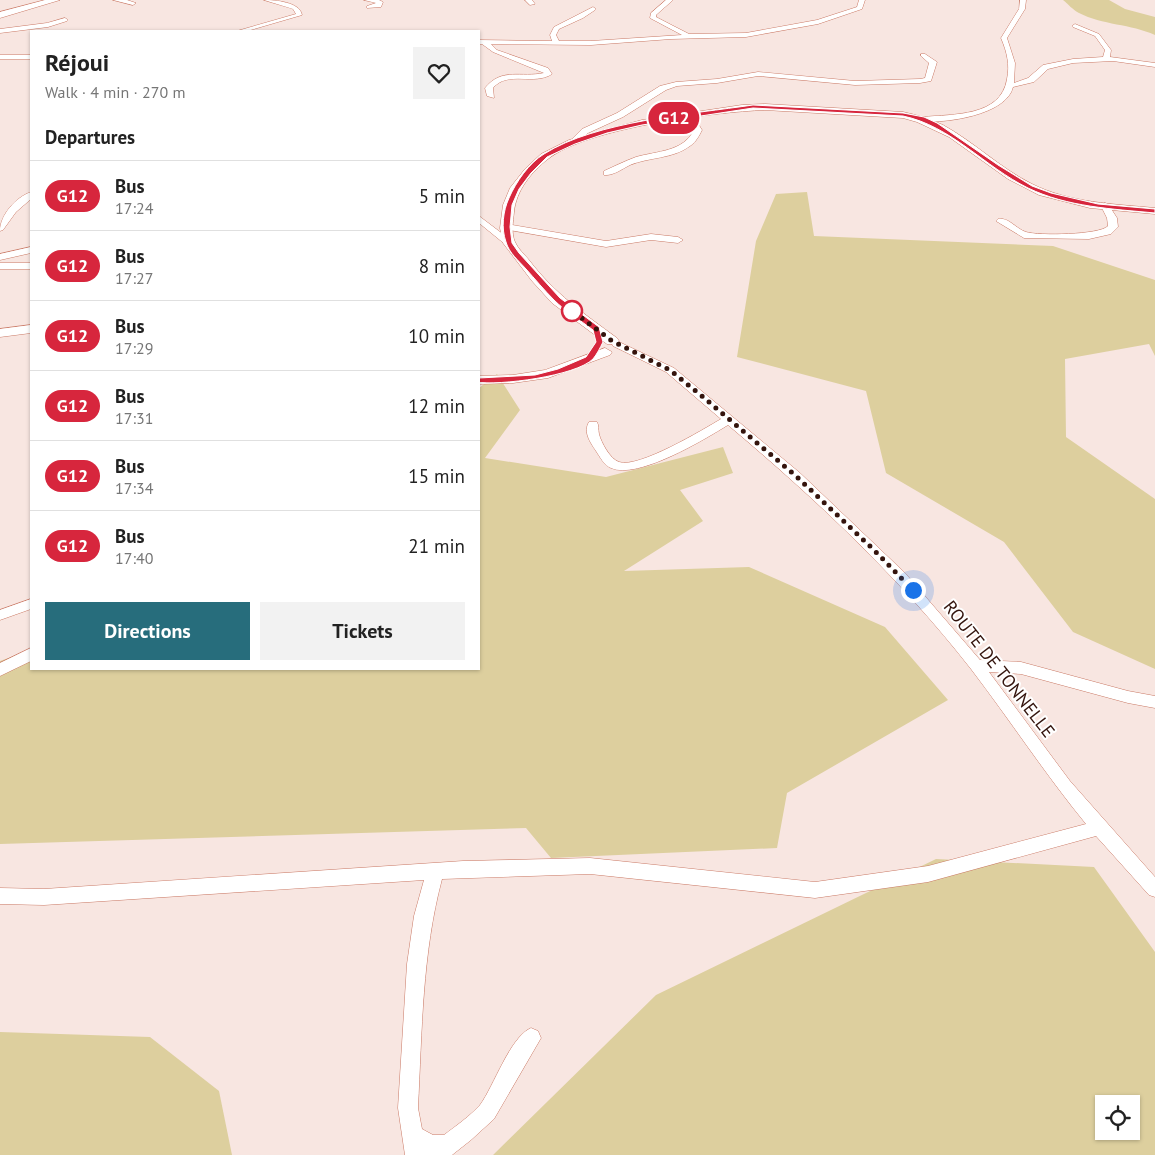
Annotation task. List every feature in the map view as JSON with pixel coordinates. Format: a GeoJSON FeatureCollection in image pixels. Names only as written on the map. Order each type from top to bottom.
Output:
{"type":"FeatureCollection","features":[{"type":"Feature","properties":{"kind":"main road"},"geometry":{"type":"LineString","coordinates":[[0,15],[55,0]]}},
{"type":"Feature","properties":{"kind":"street"},"geometry":{"type":"LineString","coordinates":[[116,0],[133,4]]}},
{"type":"Feature","properties":{"kind":"street"},"geometry":{"type":"LineString","coordinates":[[244,30],[299,15],[298,10],[295,8],[267,0]]}},
{"type":"Feature","properties":{"kind":"street"},"geometry":{"type":"LineString","coordinates":[[670,0],[653,14],[653,18],[689,36]]}},
{"type":"Feature","properties":{"kind":"street"},"geometry":{"type":"LineString","coordinates":[[481,42],[618,42],[689,36],[746,35],[791,28],[852,12],[860,8],[862,0]]}},
{"type":"Feature","properties":{"kind":"street"},"geometry":{"type":"LineString","coordinates":[[509,243],[506,227],[509,205],[516,188],[529,172],[545,156],[572,142],[606,132],[688,116],[765,107],[903,115],[922,118],[977,112],[997,106],[1009,92],[1010,86],[1012,65],[1009,48],[1004,38],[1007,30],[1023,11],[1025,3],[1023,0]]}},
{"type":"Feature","properties":{"kind":"street"},"geometry":{"type":"LineString","coordinates":[[557,43],[553,35],[556,28],[581,17],[592,9]]}},
{"type":"Feature","properties":{"kind":"street"},"geometry":{"type":"LineString","coordinates":[[0,32],[65,20]]}},
{"type":"Feature","properties":{"kind":"street"},"geometry":{"type":"LineString","coordinates":[[1075,26],[1097,35],[1108,50],[1106,59]]}},
{"type":"Feature","properties":{"kind":"street"},"geometry":{"type":"LineString","coordinates":[[0,32],[30,36]]}},
{"type":"Feature","properties":{"kind":"street"},"geometry":{"type":"LineString","coordinates":[[481,42],[495,51],[545,70],[548,74],[500,78],[489,88],[491,96]]}},
{"type":"Feature","properties":{"kind":"street"},"geometry":{"type":"LineString","coordinates":[[572,142],[585,131],[614,118],[663,88],[676,84],[717,81],[758,74],[855,84],[920,81],[928,79],[933,66],[933,62],[923,56]]}},
{"type":"Feature","properties":{"kind":"street"},"geometry":{"type":"LineString","coordinates":[[0,57],[30,57]]}},
{"type":"Feature","properties":{"kind":"street"},"geometry":{"type":"LineString","coordinates":[[1010,86],[1031,80],[1046,67],[1073,61],[1106,59],[1155,65]]}},
{"type":"Feature","properties":{"kind":"street"},"geometry":{"type":"LineString","coordinates":[[607,173],[632,161],[664,154],[690,143],[698,130],[688,116]]}},
{"type":"Feature","properties":{"kind":"street"},"geometry":{"type":"LineString","coordinates":[[922,118],[935,124],[1030,187],[1073,200],[1105,206],[1154,211]]}},
{"type":"Feature","properties":{"kind":"street"},"geometry":{"type":"LineString","coordinates":[[0,228],[13,210],[30,195]]}},
{"type":"Feature","properties":{"kind":"street"},"geometry":{"type":"LineString","coordinates":[[1001,221],[1024,235],[1089,236],[1108,232],[1113,227],[1112,218],[1105,206]]}},
{"type":"Feature","properties":{"kind":"street"},"geometry":{"type":"LineString","coordinates":[[480,220],[509,243],[536,278],[558,300],[596,329],[605,348],[560,371],[535,377],[480,380]]}},
{"type":"Feature","properties":{"kind":"street"},"geometry":{"type":"LineString","coordinates":[[506,227],[606,244],[651,237],[678,240]]}},
{"type":"Feature","properties":{"kind":"street"},"geometry":{"type":"LineString","coordinates":[[0,257],[30,250]]}},
{"type":"Feature","properties":{"kind":"street"},"geometry":{"type":"LineString","coordinates":[[0,266],[30,266]]}},
{"type":"Feature","properties":{"kind":"street"},"geometry":{"type":"LineString","coordinates":[[0,333],[30,329]]}},
{"type":"Feature","properties":{"kind":"street","name":"ROUTE DE TONNELLE"},"geometry":{"type":"LineString","coordinates":[[605,348],[638,354],[670,370],[796,476],[900,576],[976,665],[1064,786],[1099,828],[1155,889]]}},
{"type":"Feature","properties":{"kind":"street"},"geometry":{"type":"LineString","coordinates":[[593,425],[592,430],[596,442],[608,459],[616,466],[626,466],[645,462],[672,450],[729,419]]}},
{"type":"Feature","properties":{"kind":"street"},"geometry":{"type":"LineString","coordinates":[[0,615],[30,604]]}},
{"type":"Feature","properties":{"kind":"street"},"geometry":{"type":"LineString","coordinates":[[0,670],[30,655]]}},
{"type":"Feature","properties":{"kind":"street"},"geometry":{"type":"LineString","coordinates":[[976,665],[1021,668],[1128,697],[1155,702]]}},
{"type":"Feature","properties":{"kind":"street"},"geometry":{"type":"LineString","coordinates":[[0,896],[64,896],[435,871],[590,866],[815,890],[928,874],[1099,828]]}},
{"type":"Feature","properties":{"kind":"street"},"geometry":{"type":"LineString","coordinates":[[435,871],[423,916],[416,964],[408,1108],[415,1145],[448,1146],[464,1134],[487,1112],[509,1072],[531,1038]]}},
{"type":"Feature","properties":{"kind":"shaded area"},"geometry":{"type":"Polygon","coordinates":[[[1063,0],[1109,0],[1125,9],[1155,17],[1155,35],[1146,31],[1088,17],[1077,12],[1063,0]]]}},
{"type":"Feature","properties":{"kind":"shaded area"},"geometry":{"type":"Polygon","coordinates":[[[807,192],[814,236],[1053,246],[1155,280],[1155,356],[1149,344],[1065,359],[1066,437],[1155,499],[1155,669],[1073,632],[1004,542],[886,473],[866,391],[737,357],[756,241],[776,194],[807,192]]]}},
{"type":"Feature","properties":{"kind":"shaded area"},"geometry":{"type":"Polygon","coordinates":[[[497,374],[520,410],[485,458],[606,477],[723,447],[733,473],[680,490],[703,521],[624,571],[749,567],[885,627],[948,700],[787,793],[777,848],[551,858],[526,828],[0,844],[0,661],[30,650],[30,670],[480,670],[480,387],[497,374]]]}},
{"type":"Feature","properties":{"kind":"shaded area"},"geometry":{"type":"Polygon","coordinates":[[[936,859],[1094,867],[1155,952],[1155,1155],[493,1155],[656,995],[936,859]]]}},
{"type":"Feature","properties":{"kind":"shaded area"},"geometry":{"type":"Polygon","coordinates":[[[0,1032],[150,1037],[219,1091],[232,1155],[0,1155],[0,1032]]]}},
{"type":"Feature","properties":{"kind":"bus line","name":"G12"},"geometry":{"type":"LineString","coordinates":[[480,380],[513,380],[560,371],[589,358],[600,342],[596,329],[558,300],[516,254],[509,243],[506,227],[509,205],[516,188],[545,156],[572,142],[606,132],[642,123],[753,107],[903,115],[922,118],[935,124],[1030,187],[1049,194],[1098,206],[1155,211]]}},
{"type":"Feature","properties":{"kind":"route"},"geometry":{"type":"LineString","coordinates":[[572,311],[570,309],[612,341],[670,370],[703,397],[796,476],[913,590]]}}]}
